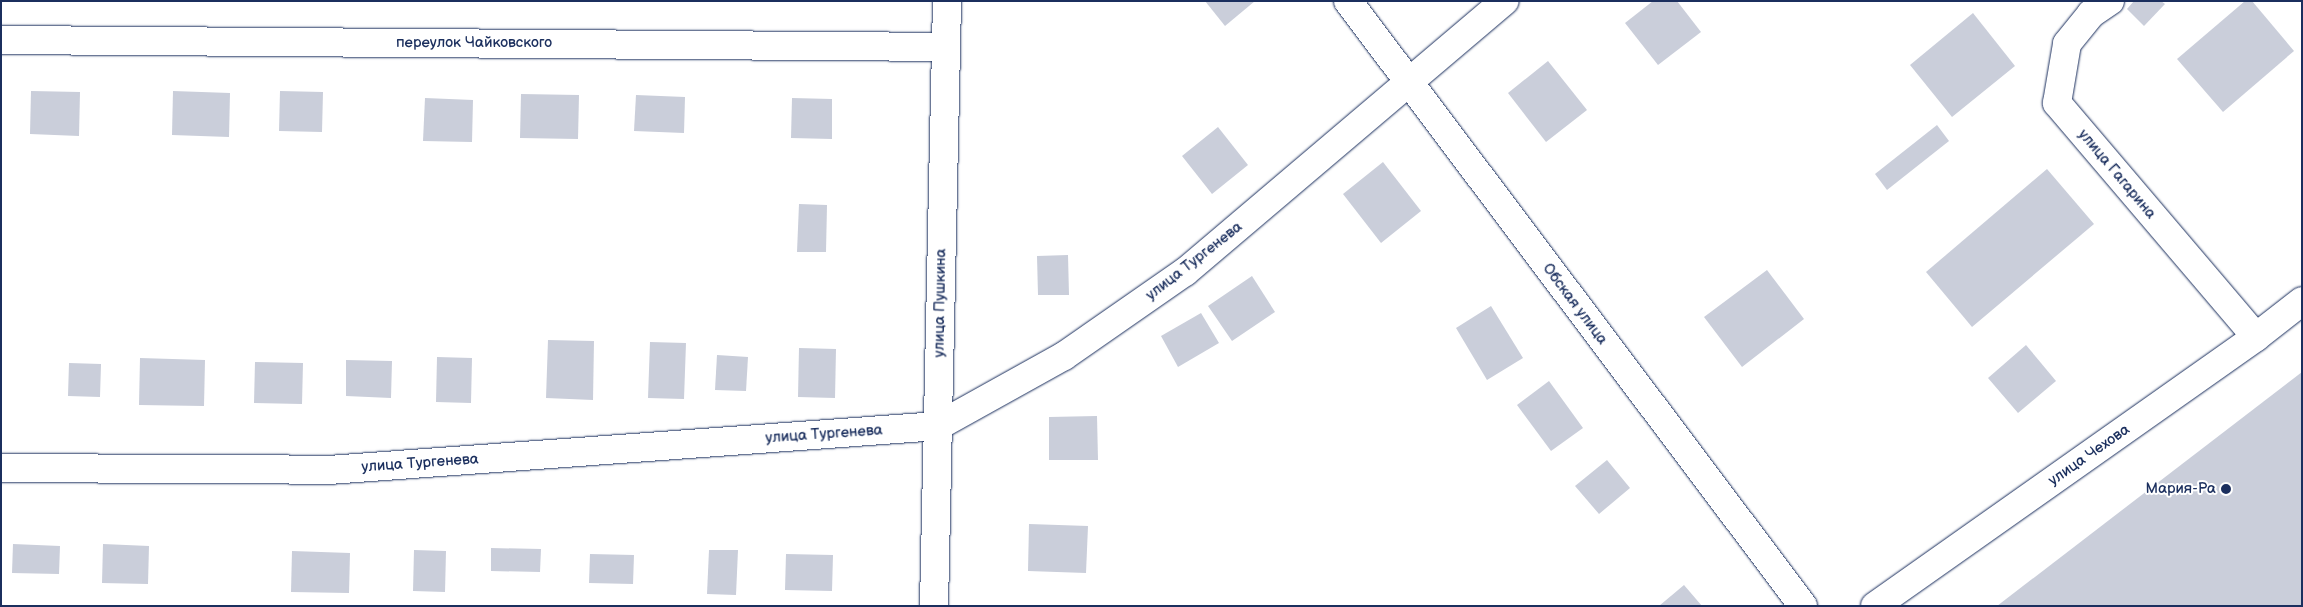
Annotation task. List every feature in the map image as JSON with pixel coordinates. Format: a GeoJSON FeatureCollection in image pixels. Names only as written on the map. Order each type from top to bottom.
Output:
{"type":"FeatureCollection","features":[{"type":"Feature","properties":{"kind":"street","name":"улица Пушкина"},"geometry":{"type":"LineString","coordinates":[[934,606],[947,1]]}},
{"type":"Feature","properties":{"kind":"street","name":"Обская улица"},"geometry":{"type":"LineString","coordinates":[[1348,1],[1803,606]]}},
{"type":"Feature","properties":{"kind":"street","name":"улица Тургенева"},"geometry":{"type":"LineString","coordinates":[[1,468],[329,470],[938,426],[1064,356],[1185,272],[1504,1]]}},
{"type":"Feature","properties":{"kind":"street","name":"улица Гагарина"},"geometry":{"type":"LineString","coordinates":[[2110,1],[2091,14],[2067,44],[2057,103],[2256,337]]}},
{"type":"Feature","properties":{"kind":"street","name":"переулок Чайковского"},"geometry":{"type":"LineString","coordinates":[[1,40],[946,46]]}},
{"type":"Feature","properties":{"kind":"street","name":"улица Чехова"},"geometry":{"type":"LineString","coordinates":[[1875,606],[2256,337],[2302,301]]}},
{"type":"Feature","properties":{"kind":"building"},"geometry":{"type":"Polygon","coordinates":[[[1205,1],[1255,1],[1225,26],[1205,1]]]}},
{"type":"Feature","properties":{"kind":"building"},"geometry":{"type":"Polygon","coordinates":[[[1653,1],[1677,1],[1701,32],[1658,65],[1625,23],[1653,1]]]}},
{"type":"Feature","properties":{"kind":"building"},"geometry":{"type":"Polygon","coordinates":[[[2134,1],[2161,1],[2165,4],[2144,26],[2127,9],[2134,1]]]}},
{"type":"Feature","properties":{"kind":"building"},"geometry":{"type":"Polygon","coordinates":[[[2245,1],[2252,1],[2294,51],[2223,112],[2177,59],[2245,1]]]}},
{"type":"Feature","properties":{"kind":"building"},"geometry":{"type":"Polygon","coordinates":[[[1973,13],[2015,66],[1952,117],[1910,65],[1973,13]]]}},
{"type":"Feature","properties":{"kind":"building"},"geometry":{"type":"Polygon","coordinates":[[[1548,61],[1587,110],[1546,142],[1508,93],[1548,61]]]}},
{"type":"Feature","properties":{"kind":"building"},"geometry":{"type":"Polygon","coordinates":[[[31,91],[80,92],[79,136],[30,134],[31,91]]]}},
{"type":"Feature","properties":{"kind":"building"},"geometry":{"type":"Polygon","coordinates":[[[173,91],[230,93],[229,137],[172,135],[173,91]]]}},
{"type":"Feature","properties":{"kind":"building"},"geometry":{"type":"Polygon","coordinates":[[[280,91],[323,92],[322,132],[279,131],[280,91]]]}},
{"type":"Feature","properties":{"kind":"building"},"geometry":{"type":"Polygon","coordinates":[[[521,94],[579,95],[578,139],[520,138],[521,94]]]}},
{"type":"Feature","properties":{"kind":"building"},"geometry":{"type":"Polygon","coordinates":[[[636,95],[685,97],[684,133],[634,131],[636,95]]]}},
{"type":"Feature","properties":{"kind":"building"},"geometry":{"type":"Polygon","coordinates":[[[425,98],[473,100],[472,142],[423,141],[425,98]]]}},
{"type":"Feature","properties":{"kind":"building"},"geometry":{"type":"Polygon","coordinates":[[[792,98],[832,99],[832,139],[791,138],[792,98]]]}},
{"type":"Feature","properties":{"kind":"building"},"geometry":{"type":"Polygon","coordinates":[[[1937,125],[1949,141],[1887,190],[1875,174],[1937,125]]]}},
{"type":"Feature","properties":{"kind":"building"},"geometry":{"type":"Polygon","coordinates":[[[1218,127],[1248,165],[1212,194],[1182,156],[1218,127]]]}},
{"type":"Feature","properties":{"kind":"building"},"geometry":{"type":"Polygon","coordinates":[[[1383,162],[1421,211],[1381,243],[1343,194],[1383,162]]]}},
{"type":"Feature","properties":{"kind":"building"},"geometry":{"type":"Polygon","coordinates":[[[2047,169],[2094,224],[1972,327],[1926,272],[2047,169]]]}},
{"type":"Feature","properties":{"kind":"building"},"geometry":{"type":"Polygon","coordinates":[[[799,204],[827,205],[826,252],[797,252],[799,204]]]}},
{"type":"Feature","properties":{"kind":"building"},"geometry":{"type":"Polygon","coordinates":[[[1068,255],[1069,295],[1038,295],[1037,256],[1068,255]]]}},
{"type":"Feature","properties":{"kind":"building"},"geometry":{"type":"Polygon","coordinates":[[[1767,270],[1804,319],[1742,367],[1704,317],[1767,270]]]}},
{"type":"Feature","properties":{"kind":"building"},"geometry":{"type":"Polygon","coordinates":[[[1252,276],[1275,312],[1232,341],[1208,306],[1252,276]]]}},
{"type":"Feature","properties":{"kind":"building"},"geometry":{"type":"Polygon","coordinates":[[[1491,306],[1523,358],[1487,380],[1456,328],[1491,306]]]}},
{"type":"Feature","properties":{"kind":"building"},"geometry":{"type":"Polygon","coordinates":[[[1201,313],[1219,343],[1178,367],[1161,336],[1201,313]]]}},
{"type":"Feature","properties":{"kind":"building"},"geometry":{"type":"Polygon","coordinates":[[[548,340],[594,341],[593,400],[546,398],[548,340]]]}},
{"type":"Feature","properties":{"kind":"building"},"geometry":{"type":"Polygon","coordinates":[[[650,342],[686,343],[684,399],[648,398],[650,342]]]}},
{"type":"Feature","properties":{"kind":"building"},"geometry":{"type":"Polygon","coordinates":[[[2026,345],[2056,381],[2018,413],[1988,378],[2026,345]]]}},
{"type":"Feature","properties":{"kind":"building"},"geometry":{"type":"Polygon","coordinates":[[[799,348],[836,349],[835,398],[798,397],[799,348]]]}},
{"type":"Feature","properties":{"kind":"building"},"geometry":{"type":"Polygon","coordinates":[[[717,355],[748,357],[746,391],[715,390],[717,355]]]}},
{"type":"Feature","properties":{"kind":"building"},"geometry":{"type":"Polygon","coordinates":[[[437,357],[472,358],[471,403],[436,402],[437,357]]]}},
{"type":"Feature","properties":{"kind":"building"},"geometry":{"type":"Polygon","coordinates":[[[140,358],[205,360],[204,406],[139,405],[140,358]]]}},
{"type":"Feature","properties":{"kind":"building"},"geometry":{"type":"Polygon","coordinates":[[[346,360],[392,361],[391,398],[346,396],[346,360]]]}},
{"type":"Feature","properties":{"kind":"building"},"geometry":{"type":"Polygon","coordinates":[[[255,362],[303,363],[302,404],[254,403],[255,362]]]}},
{"type":"Feature","properties":{"kind":"building"},"geometry":{"type":"Polygon","coordinates":[[[69,363],[101,364],[100,397],[68,396],[69,363]]]}},
{"type":"Feature","properties":{"kind":"building","name":"Мария-Ра"},"geometry":{"type":"Polygon","coordinates":[[[2302,372],[2302,606],[1997,606],[2302,372]]]}},
{"type":"Feature","properties":{"kind":"building"},"geometry":{"type":"Polygon","coordinates":[[[1549,381],[1583,428],[1551,451],[1517,405],[1549,381]]]}},
{"type":"Feature","properties":{"kind":"building"},"geometry":{"type":"Polygon","coordinates":[[[1097,416],[1098,460],[1049,460],[1049,417],[1097,416]]]}},
{"type":"Feature","properties":{"kind":"building"},"geometry":{"type":"Polygon","coordinates":[[[1607,460],[1630,488],[1599,514],[1575,486],[1607,460]]]}},
{"type":"Feature","properties":{"kind":"building"},"geometry":{"type":"Polygon","coordinates":[[[1029,524],[1088,526],[1086,573],[1028,571],[1029,524]]]}},
{"type":"Feature","properties":{"kind":"building"},"geometry":{"type":"Polygon","coordinates":[[[13,544],[60,546],[59,574],[12,573],[13,544]]]}},
{"type":"Feature","properties":{"kind":"building"},"geometry":{"type":"Polygon","coordinates":[[[103,544],[149,546],[148,584],[102,583],[103,544]]]}},
{"type":"Feature","properties":{"kind":"building"},"geometry":{"type":"Polygon","coordinates":[[[491,548],[541,549],[540,572],[491,571],[491,548]]]}},
{"type":"Feature","properties":{"kind":"building"},"geometry":{"type":"Polygon","coordinates":[[[414,550],[446,551],[445,592],[413,591],[414,550]]]}},
{"type":"Feature","properties":{"kind":"building"},"geometry":{"type":"Polygon","coordinates":[[[709,550],[738,550],[736,595],[707,594],[709,550]]]}},
{"type":"Feature","properties":{"kind":"building"},"geometry":{"type":"Polygon","coordinates":[[[292,551],[350,553],[349,593],[291,592],[292,551]]]}},
{"type":"Feature","properties":{"kind":"building"},"geometry":{"type":"Polygon","coordinates":[[[590,554],[634,555],[633,584],[589,583],[590,554]]]}},
{"type":"Feature","properties":{"kind":"building"},"geometry":{"type":"Polygon","coordinates":[[[786,554],[833,555],[832,591],[785,590],[786,554]]]}},
{"type":"Feature","properties":{"kind":"building"},"geometry":{"type":"Polygon","coordinates":[[[1684,585],[1702,606],[1659,606],[1684,585]]]}},
{"type":"Feature","properties":{"kind":"place","name":"Мария-Ра"},"geometry":{"type":"Point","coordinates":[2226,489]}}]}
